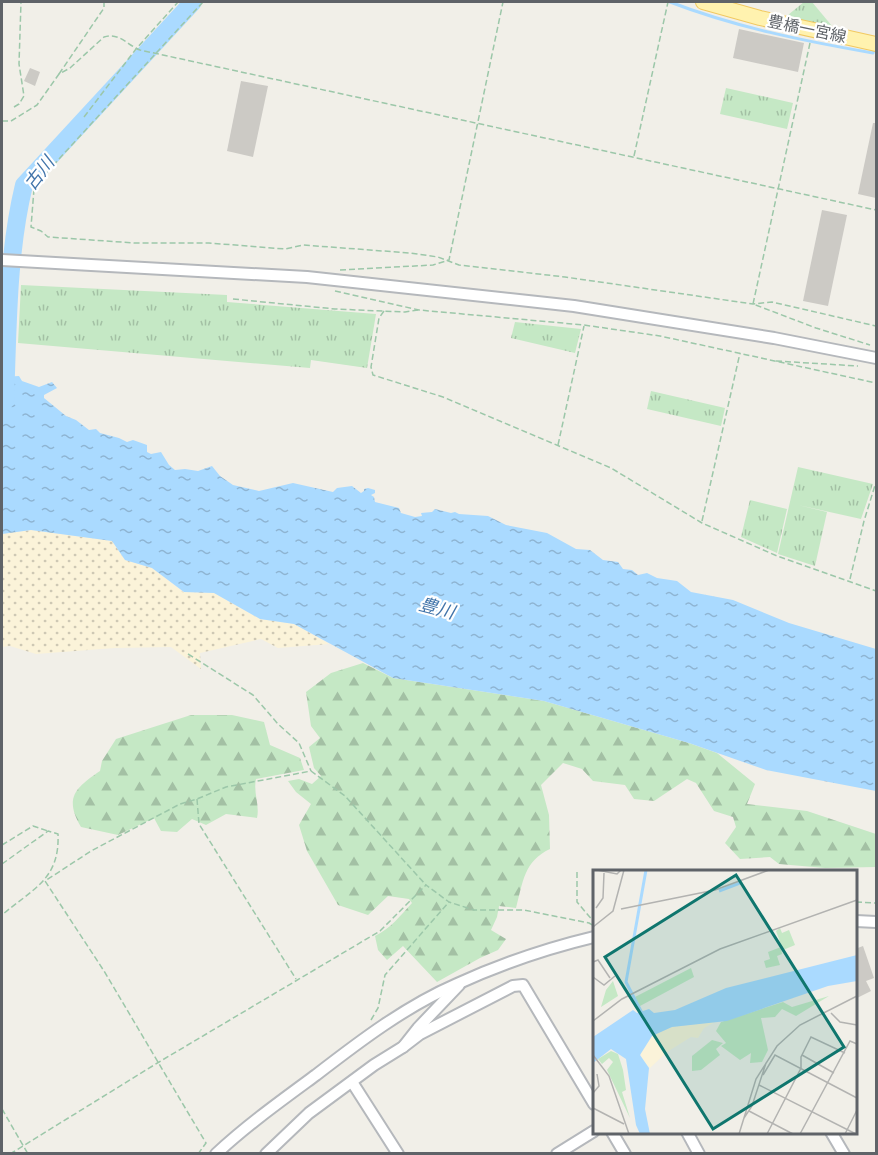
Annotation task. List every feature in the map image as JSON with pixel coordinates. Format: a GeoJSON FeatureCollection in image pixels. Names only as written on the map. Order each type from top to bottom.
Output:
{"type":"FeatureCollection","features":[{"type":"Feature","properties":{"kind":"main road","name":"豊橋一宮線"},"geometry":{"type":"LineString","coordinates":[[703,2],[760,18],[876,44]]}},
{"type":"Feature","properties":{"kind":"street"},"geometry":{"type":"LineString","coordinates":[[2,260],[307,277],[562,305],[774,338],[876,358]]}},
{"type":"Feature","properties":{"kind":"street"},"geometry":{"type":"LineString","coordinates":[[857,921],[876,922]]}},
{"type":"Feature","properties":{"kind":"street"},"geometry":{"type":"LineString","coordinates":[[216,1154],[236,1136],[359,1042],[409,1009],[463,981],[557,946],[593,936]]}},
{"type":"Feature","properties":{"kind":"street"},"geometry":{"type":"LineString","coordinates":[[403,1047],[463,981]]}},
{"type":"Feature","properties":{"kind":"street"},"geometry":{"type":"LineString","coordinates":[[266,1154],[309,1113],[374,1065],[420,1034],[513,986],[523,985],[593,1102]]}},
{"type":"Feature","properties":{"kind":"street"},"geometry":{"type":"LineString","coordinates":[[352,1082],[398,1154]]}},
{"type":"Feature","properties":{"kind":"street"},"geometry":{"type":"LineString","coordinates":[[557,1154],[593,1132]]}},
{"type":"Feature","properties":{"kind":"street"},"geometry":{"type":"LineString","coordinates":[[613,1134],[625,1154]]}},
{"type":"Feature","properties":{"kind":"street"},"geometry":{"type":"LineString","coordinates":[[688,1134],[699,1154]]}},
{"type":"Feature","properties":{"kind":"street"},"geometry":{"type":"LineString","coordinates":[[832,1134],[844,1154]]}},
{"type":"Feature","properties":{"kind":"path"},"geometry":{"type":"LineString","coordinates":[[14,106],[19,104],[24,96],[19,64],[21,2]]}},
{"type":"Feature","properties":{"kind":"path"},"geometry":{"type":"LineString","coordinates":[[2,121],[11,121],[37,105],[104,8],[104,2]]}},
{"type":"Feature","properties":{"kind":"path"},"geometry":{"type":"LineString","coordinates":[[84,117],[136,49],[178,2]]}},
{"type":"Feature","properties":{"kind":"path"},"geometry":{"type":"LineString","coordinates":[[203,2],[47,172],[34,189],[30,227],[48,237],[135,243],[209,243],[285,249],[303,245],[410,253],[449,260],[459,265],[565,277],[753,304],[816,328],[876,347]]}},
{"type":"Feature","properties":{"kind":"path"},"geometry":{"type":"LineString","coordinates":[[449,260],[503,2]]}},
{"type":"Feature","properties":{"kind":"path"},"geometry":{"type":"LineString","coordinates":[[634,157],[667,3]]}},
{"type":"Feature","properties":{"kind":"path"},"geometry":{"type":"LineString","coordinates":[[59,74],[70,68],[104,37],[117,36],[136,49],[157,54],[876,210]]}},
{"type":"Feature","properties":{"kind":"path"},"geometry":{"type":"LineString","coordinates":[[753,304],[810,44]]}},
{"type":"Feature","properties":{"kind":"path"},"geometry":{"type":"LineString","coordinates":[[335,270],[433,265],[449,260]]}},
{"type":"Feature","properties":{"kind":"path"},"geometry":{"type":"LineString","coordinates":[[233,299],[335,309],[405,312],[419,310]]}},
{"type":"Feature","properties":{"kind":"path"},"geometry":{"type":"LineString","coordinates":[[366,299],[419,310],[584,325],[660,336],[876,383]]}},
{"type":"Feature","properties":{"kind":"path"},"geometry":{"type":"LineString","coordinates":[[753,304],[772,302],[876,326]]}},
{"type":"Feature","properties":{"kind":"path"},"geometry":{"type":"LineString","coordinates":[[384,311],[379,318],[371,367],[373,375],[443,397],[611,468],[702,523],[777,556],[876,591]]}},
{"type":"Feature","properties":{"kind":"path"},"geometry":{"type":"LineString","coordinates":[[558,446],[584,325]]}},
{"type":"Feature","properties":{"kind":"path"},"geometry":{"type":"LineString","coordinates":[[702,523],[740,352]]}},
{"type":"Feature","properties":{"kind":"path"},"geometry":{"type":"LineString","coordinates":[[769,361],[865,366]]}},
{"type":"Feature","properties":{"kind":"path"},"geometry":{"type":"LineString","coordinates":[[850,581],[876,482]]}},
{"type":"Feature","properties":{"kind":"path"},"geometry":{"type":"LineString","coordinates":[[188,654],[253,695],[278,724],[299,742],[311,771],[345,796],[426,885],[449,902],[474,910],[524,910],[593,925]]}},
{"type":"Feature","properties":{"kind":"path"},"geometry":{"type":"LineString","coordinates":[[2,915],[45,881],[91,851],[180,804],[226,787],[311,771]]}},
{"type":"Feature","properties":{"kind":"path"},"geometry":{"type":"LineString","coordinates":[[198,799],[199,824],[297,980]]}},
{"type":"Feature","properties":{"kind":"path"},"geometry":{"type":"LineString","coordinates":[[2,845],[33,826],[58,834],[55,863],[45,881]]}},
{"type":"Feature","properties":{"kind":"path"},"geometry":{"type":"LineString","coordinates":[[2,864],[48,831]]}},
{"type":"Feature","properties":{"kind":"path"},"geometry":{"type":"LineString","coordinates":[[577,872],[577,902],[593,921]]}},
{"type":"Feature","properties":{"kind":"path"},"geometry":{"type":"LineString","coordinates":[[45,881],[104,971],[206,1143],[198,1154]]}},
{"type":"Feature","properties":{"kind":"path"},"geometry":{"type":"LineString","coordinates":[[10,1154],[159,1062],[380,931],[426,885]]}},
{"type":"Feature","properties":{"kind":"path"},"geometry":{"type":"LineString","coordinates":[[368,1025],[378,1008],[385,975],[449,902]]}},
{"type":"Feature","properties":{"kind":"path"},"geometry":{"type":"LineString","coordinates":[[857,902],[876,903]]}},
{"type":"Feature","properties":{"kind":"path"},"geometry":{"type":"LineString","coordinates":[[2,1109],[28,1154]]}},
{"type":"Feature","properties":{"kind":"green space"},"geometry":{"type":"Polygon","coordinates":[[[804,2],[812,2],[837,32],[783,19],[804,2]]]}},
{"type":"Feature","properties":{"kind":"green space"},"geometry":{"type":"Polygon","coordinates":[[[726,88],[793,103],[787,129],[720,114],[726,88]]]}},
{"type":"Feature","properties":{"kind":"green space"},"geometry":{"type":"Polygon","coordinates":[[[21,285],[227,295],[227,302],[376,314],[367,368],[311,360],[310,368],[18,343],[21,285]]]}},
{"type":"Feature","properties":{"kind":"green space"},"geometry":{"type":"Polygon","coordinates":[[[515,322],[581,329],[575,353],[511,338],[515,322]]]}},
{"type":"Feature","properties":{"kind":"green space"},"geometry":{"type":"Polygon","coordinates":[[[651,391],[725,408],[721,426],[647,409],[651,391]]]}},
{"type":"Feature","properties":{"kind":"green space"},"geometry":{"type":"Polygon","coordinates":[[[798,467],[873,484],[861,519],[798,505],[827,512],[815,566],[778,554],[798,467]]]}},
{"type":"Feature","properties":{"kind":"green space"},"geometry":{"type":"Polygon","coordinates":[[[750,500],[787,509],[777,553],[741,537],[750,500]]]}},
{"type":"Feature","properties":{"kind":"green space"},"geometry":{"type":"Polygon","coordinates":[[[363,663],[393,678],[544,701],[717,753],[755,784],[747,804],[807,811],[876,834],[876,867],[825,868],[779,864],[770,857],[740,859],[725,843],[736,827],[733,817],[714,811],[696,783],[687,779],[654,801],[634,799],[625,785],[593,781],[582,769],[563,763],[541,785],[549,815],[550,849],[541,854],[530,866],[523,881],[516,908],[499,906],[491,930],[506,939],[498,950],[437,982],[403,946],[387,960],[378,950],[375,936],[390,926],[404,912],[412,903],[409,899],[388,896],[368,915],[338,905],[307,851],[299,825],[311,804],[296,792],[288,781],[299,779],[312,784],[321,776],[314,768],[309,747],[320,738],[311,726],[306,692],[331,673],[363,663]]]}},
{"type":"Feature","properties":{"kind":"green space"},"geometry":{"type":"Polygon","coordinates":[[[191,715],[232,715],[264,722],[270,745],[300,758],[304,770],[256,779],[257,818],[226,814],[206,825],[192,819],[177,832],[161,831],[154,818],[118,835],[81,827],[73,808],[75,795],[84,783],[100,771],[102,761],[116,739],[191,715]]]}},
{"type":"Feature","properties":{"kind":"sand"},"geometry":{"type":"Polygon","coordinates":[[[31,530],[112,541],[125,560],[152,568],[183,592],[214,593],[260,619],[294,624],[329,644],[278,648],[261,639],[200,653],[201,669],[171,647],[115,648],[36,654],[10,646],[2,647],[2,534],[31,530]]]}},
{"type":"Feature","properties":{"kind":"water","name":"豊川"},"geometry":{"type":"Polygon","coordinates":[[[19,376],[22,381],[39,387],[52,382],[57,388],[44,395],[44,398],[66,416],[89,430],[96,429],[100,433],[127,442],[133,440],[147,445],[147,452],[151,454],[161,452],[175,470],[198,471],[212,466],[220,476],[233,485],[259,491],[293,483],[333,492],[337,488],[352,486],[361,493],[368,488],[375,490],[375,493],[371,495],[375,502],[399,508],[401,513],[415,517],[435,509],[451,513],[488,516],[506,525],[547,533],[576,549],[590,550],[603,560],[618,562],[623,569],[632,570],[638,575],[647,573],[657,578],[677,581],[691,592],[733,600],[789,623],[876,649],[876,791],[766,770],[689,743],[544,701],[393,678],[294,624],[260,619],[214,593],[184,592],[152,568],[125,560],[112,541],[31,530],[2,534],[2,377],[19,376]]]}},
{"type":"Feature","properties":{"kind":"building"},"geometry":{"type":"Polygon","coordinates":[[[739,29],[804,43],[798,72],[733,58],[739,29]]]}},
{"type":"Feature","properties":{"kind":"building"},"geometry":{"type":"Polygon","coordinates":[[[30,68],[40,72],[35,86],[24,81],[30,68]]]}},
{"type":"Feature","properties":{"kind":"building"},"geometry":{"type":"Polygon","coordinates":[[[241,81],[268,86],[253,157],[227,151],[241,81]]]}},
{"type":"Feature","properties":{"kind":"building"},"geometry":{"type":"Polygon","coordinates":[[[873,123],[876,123],[876,198],[858,194],[873,123]]]}},
{"type":"Feature","properties":{"kind":"building"},"geometry":{"type":"Polygon","coordinates":[[[822,210],[847,215],[828,306],[803,301],[822,210]]]}},
{"type":"Feature","properties":{"kind":"building"},"geometry":{"type":"Polygon","coordinates":[[[863,946],[874,978],[866,981],[871,991],[857,998],[857,948],[863,946]]]}},
{"type":"Feature","properties":{"kind":"waterway","name":"古川"},"geometry":{"type":"LineString","coordinates":[[5,401],[11,265],[24,185],[193,2]]}},
{"type":"Feature","properties":{"kind":"waterway"},"geometry":{"type":"LineString","coordinates":[[670,2],[719,19],[796,38],[873,53],[875,47]]}}]}
